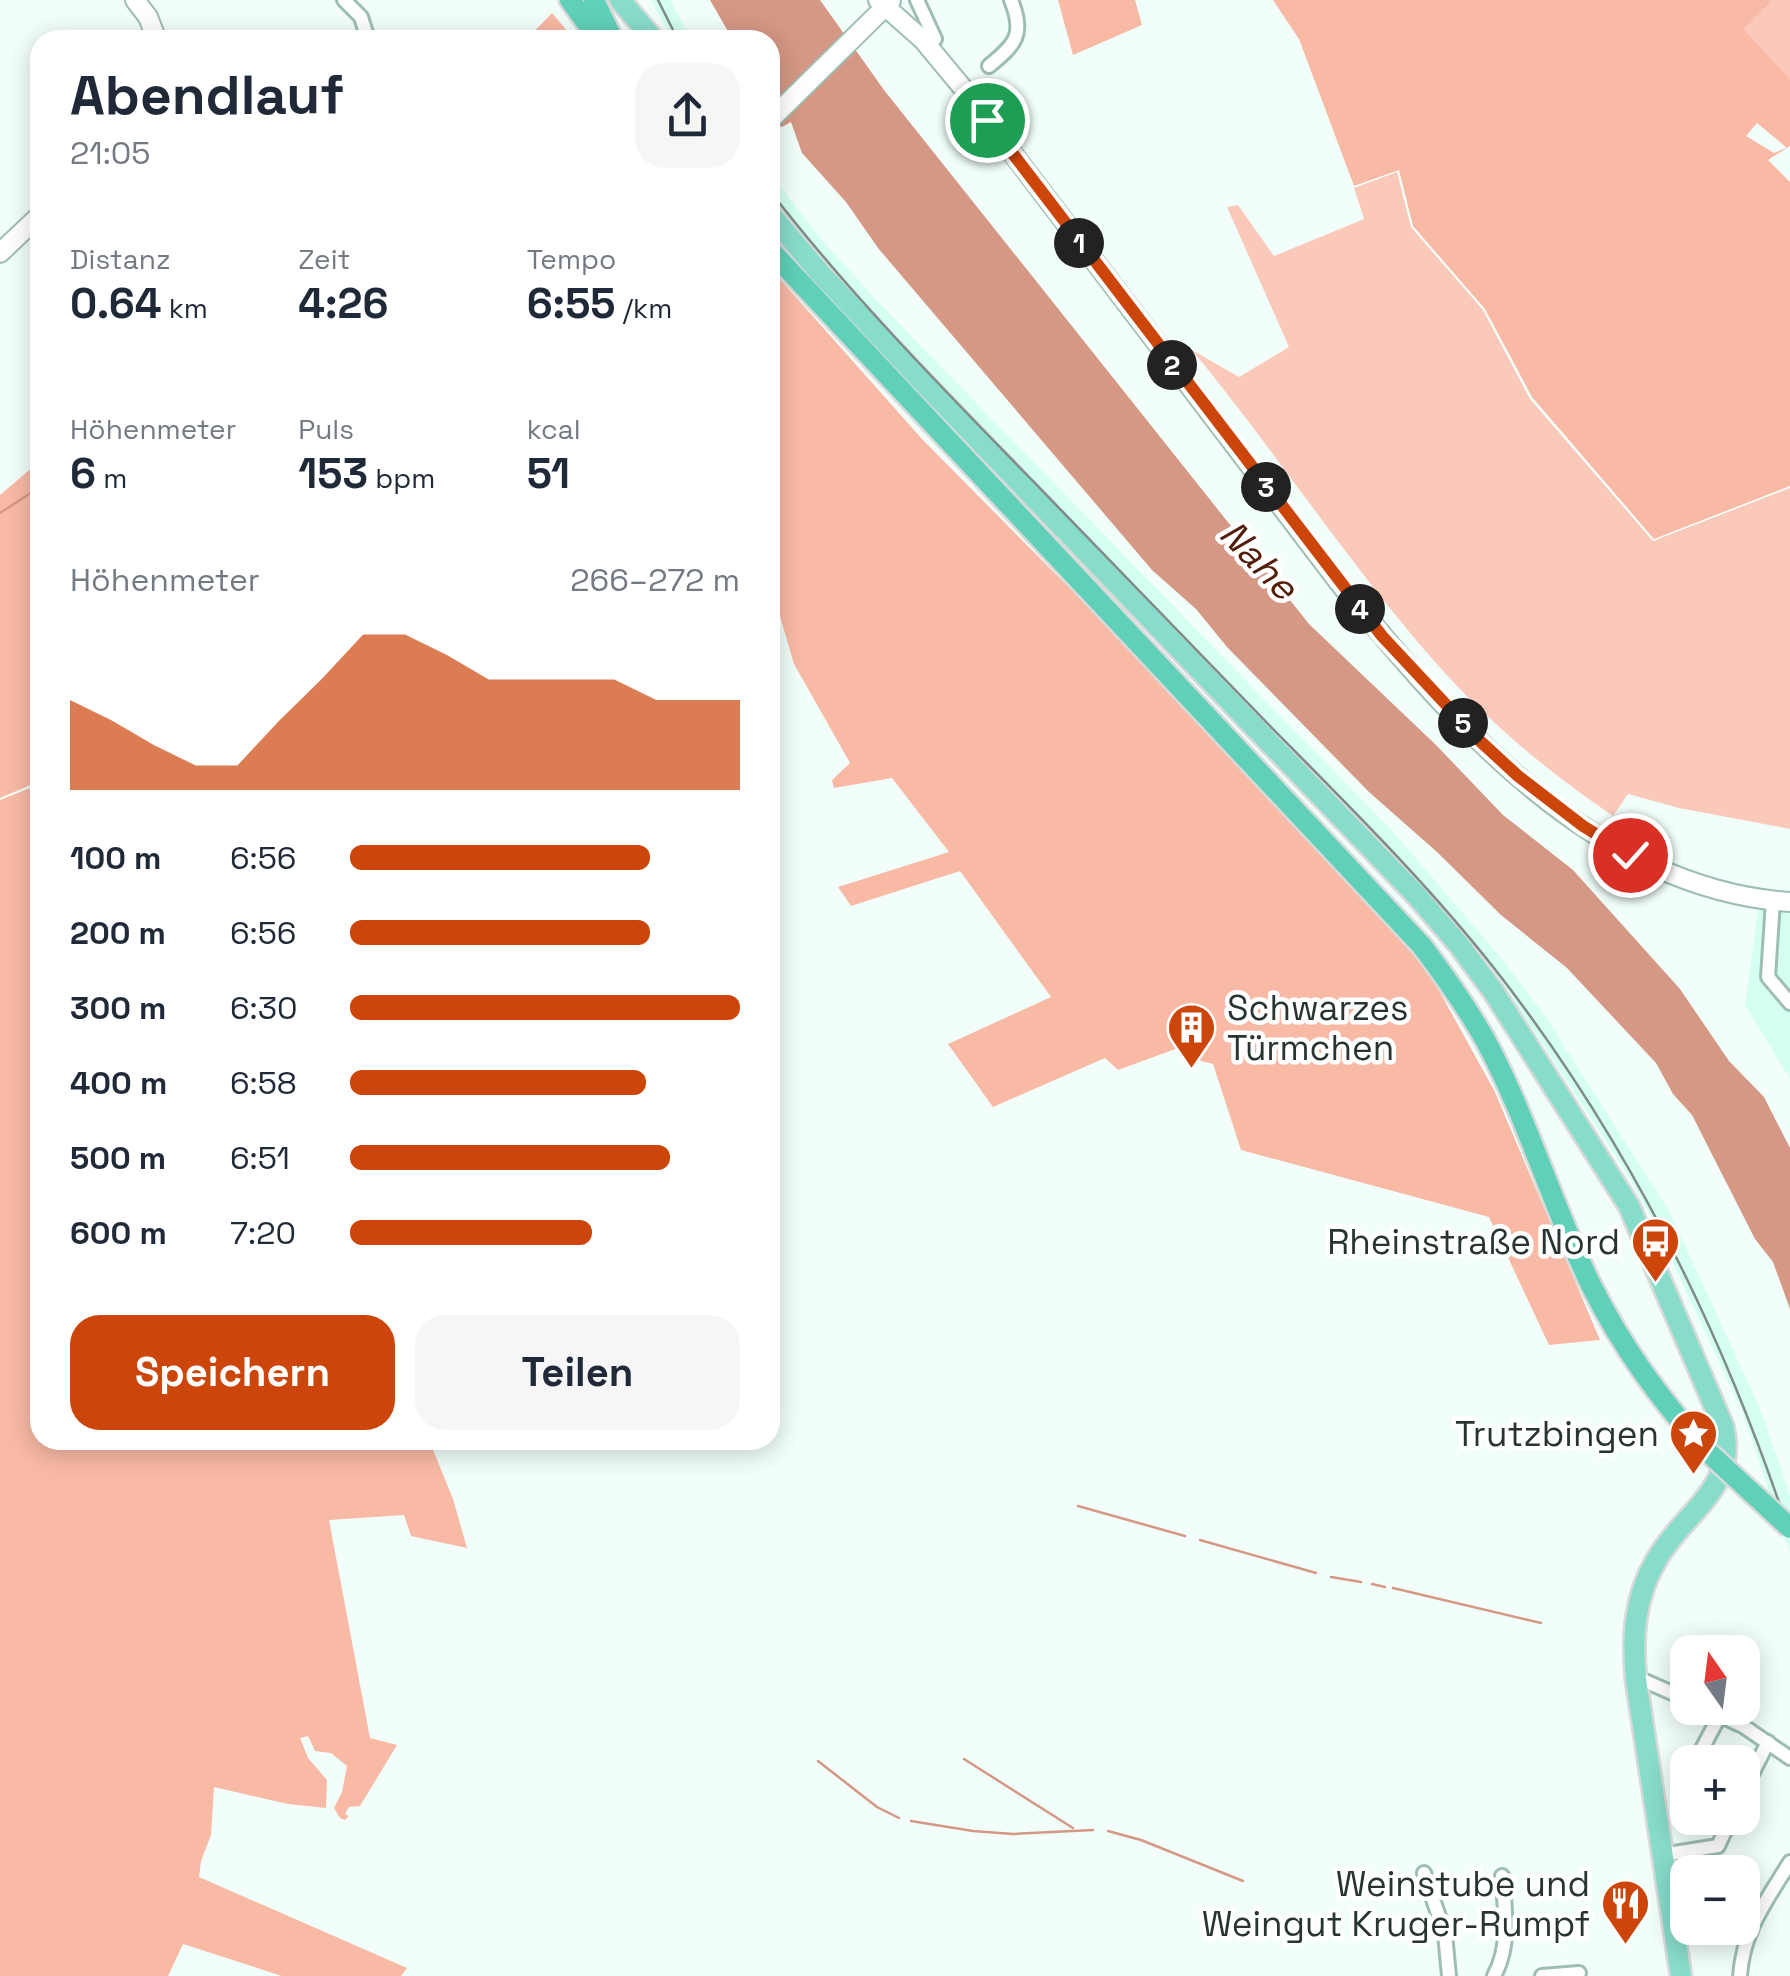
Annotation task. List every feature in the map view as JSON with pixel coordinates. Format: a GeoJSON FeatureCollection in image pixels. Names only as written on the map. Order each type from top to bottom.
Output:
{"type":"FeatureCollection","features":[{"type":"Feature","properties":{"kind":"highway"},"geometry":{"type":"LineString","coordinates":[[570,0],[591,30]]}},
{"type":"Feature","properties":{"kind":"highway"},"geometry":{"type":"LineString","coordinates":[[594,0],[608,30]]}},
{"type":"Feature","properties":{"kind":"highway"},"geometry":{"type":"LineString","coordinates":[[780,261],[1422,946],[1488,1045],[1606,1314],[1661,1398],[1708,1453],[1790,1528]]}},
{"type":"Feature","properties":{"kind":"main road"},"geometry":{"type":"LineString","coordinates":[[135,0],[153,30]]}},
{"type":"Feature","properties":{"kind":"main road"},"geometry":{"type":"LineString","coordinates":[[620,0],[646,30]]}},
{"type":"Feature","properties":{"kind":"main road"},"geometry":{"type":"LineString","coordinates":[[888,2],[934,39],[962,87]]}},
{"type":"Feature","properties":{"kind":"main road"},"geometry":{"type":"LineString","coordinates":[[780,110],[888,2]]}},
{"type":"Feature","properties":{"kind":"main road"},"geometry":{"type":"LineString","coordinates":[[888,2],[962,87],[1337,580],[1382,636],[1480,741],[1549,800],[1630,855],[1710,888],[1782,902]]}},
{"type":"Feature","properties":{"kind":"main road"},"geometry":{"type":"LineString","coordinates":[[0,253],[30,224]]}},
{"type":"Feature","properties":{"kind":"main road"},"geometry":{"type":"LineString","coordinates":[[780,226],[942,402],[1417,896],[1493,991],[1630,1206],[1722,1426],[1728,1453],[1717,1484],[1671,1538],[1647,1578],[1634,1635],[1636,1680],[1681,1976]]}},
{"type":"Feature","properties":{"kind":"street"},"geometry":{"type":"LineString","coordinates":[[344,0],[361,17],[365,30]]}},
{"type":"Feature","properties":{"kind":"street"},"geometry":{"type":"LineString","coordinates":[[916,0],[934,39]]}},
{"type":"Feature","properties":{"kind":"street"},"geometry":{"type":"LineString","coordinates":[[989,66],[1016,38],[1019,28],[1011,0]]}},
{"type":"Feature","properties":{"kind":"street"},"geometry":{"type":"LineString","coordinates":[[1782,902],[1768,978],[1790,1003]]}},
{"type":"Feature","properties":{"kind":"street"},"geometry":{"type":"LineString","coordinates":[[1636,1680],[1670,1693]]}},
{"type":"Feature","properties":{"kind":"street"},"geometry":{"type":"LineString","coordinates":[[1739,1725],[1790,1758]]}},
{"type":"Feature","properties":{"kind":"street"},"geometry":{"type":"LineString","coordinates":[[1760,1758],[1768,1742]]}},
{"type":"Feature","properties":{"kind":"street"},"geometry":{"type":"LineString","coordinates":[[1662,1855],[1718,1846],[1724,1835]]}},
{"type":"Feature","properties":{"kind":"street"},"geometry":{"type":"LineString","coordinates":[[1740,1976],[1745,1940],[1788,1869]]}},
{"type":"Feature","properties":{"kind":"street"},"geometry":{"type":"LineString","coordinates":[[1424,1873],[1445,1934],[1448,1976]]}},
{"type":"Feature","properties":{"kind":"street"},"geometry":{"type":"LineString","coordinates":[[1494,1976],[1503,1955],[1505,1936],[1502,1876]]}},
{"type":"Feature","properties":{"kind":"street"},"geometry":{"type":"LineString","coordinates":[[1542,1976],[1579,1972]]}},
{"type":"Feature","properties":{"kind":"shaded area"},"geometry":{"type":"Polygon","coordinates":[[[651,0],[670,0],[686,30],[668,30],[651,0]]]}},
{"type":"Feature","properties":{"kind":"shaded area"},"geometry":{"type":"Polygon","coordinates":[[[710,0],[820,0],[884,90],[1309,624],[1503,815],[1573,870],[1680,989],[1729,1061],[1764,1097],[1790,1148],[1790,1309],[1773,1262],[1755,1239],[1692,1115],[1673,1094],[1656,1063],[1567,968],[1501,915],[1369,792],[1227,647],[1196,609],[1152,570],[878,248],[846,202],[802,153],[791,122],[780,126],[780,30],[727,30],[710,0]]]}},
{"type":"Feature","properties":{"kind":"shaded area"},"geometry":{"type":"Polygon","coordinates":[[[1058,0],[1135,0],[1142,25],[1073,55],[1058,0]]]}},
{"type":"Feature","properties":{"kind":"shaded area"},"geometry":{"type":"Polygon","coordinates":[[[1273,0],[1773,0],[1743,29],[1790,79],[1790,146],[1768,160],[1790,182],[1790,486],[1654,539],[1532,397],[1485,309],[1413,226],[1399,170],[1354,186],[1299,39],[1273,0]],[[1757,123],[1746,136],[1774,153],[1786,147],[1757,123]]]}},
{"type":"Feature","properties":{"kind":"shaded area"},"geometry":{"type":"Polygon","coordinates":[[[1773,0],[1790,0],[1790,79],[1742,29],[1773,0]]]}},
{"type":"Feature","properties":{"kind":"shaded area"},"geometry":{"type":"Polygon","coordinates":[[[552,13],[566,30],[536,30],[552,13]]]}},
{"type":"Feature","properties":{"kind":"shaded area"},"geometry":{"type":"Polygon","coordinates":[[[1397,172],[1411,227],[1483,310],[1530,399],[1653,541],[1790,488],[1790,829],[1628,794],[1613,816],[1565,782],[1497,725],[1435,662],[1192,350],[1239,377],[1289,347],[1227,207],[1238,205],[1274,256],[1364,219],[1354,188],[1397,172]]]}},
{"type":"Feature","properties":{"kind":"shaded area"},"geometry":{"type":"Polygon","coordinates":[[[780,186],[877,301],[1395,834],[1507,965],[1547,1019],[1669,1211],[1758,1404],[1781,1468],[1790,1498],[1790,1553],[1742,1411],[1653,1220],[1534,1031],[1466,945],[805,243],[780,210],[780,186]]]}},
{"type":"Feature","properties":{"kind":"shaded area"},"geometry":{"type":"Polygon","coordinates":[[[780,279],[922,439],[1193,713],[1422,960],[1494,1090],[1600,1340],[1549,1345],[1489,1217],[1241,1150],[1213,1064],[1181,1047],[1118,1070],[1105,1058],[993,1107],[948,1044],[1051,997],[960,871],[851,906],[838,887],[949,852],[892,778],[834,788],[832,780],[850,763],[794,664],[780,616],[780,279]]]}},
{"type":"Feature","properties":{"kind":"shaded area"},"geometry":{"type":"Polygon","coordinates":[[[30,470],[30,785],[0,798],[0,495],[30,470]]]}},
{"type":"Feature","properties":{"kind":"shaded area"},"geometry":{"type":"Polygon","coordinates":[[[30,788],[30,1450],[433,1450],[453,1499],[467,1548],[411,1536],[404,1515],[329,1520],[370,1738],[397,1745],[360,1806],[349,1807],[345,1814],[349,1816],[345,1820],[340,1818],[334,1808],[347,1766],[331,1753],[315,1751],[308,1736],[300,1738],[308,1758],[327,1780],[326,1808],[288,1804],[214,1787],[211,1835],[199,1877],[407,1968],[401,1976],[282,1976],[183,1944],[168,1976],[0,1976],[0,800],[30,788]]]}},
{"type":"Feature","properties":{"kind":"shaded area"},"geometry":{"type":"Polygon","coordinates":[[[1759,905],[1790,908],[1790,1079],[1745,1005],[1759,905]]]}},
{"type":"Feature","properties":{"kind":"waterway"},"geometry":{"type":"LineString","coordinates":[[0,513],[30,494]]}},
{"type":"Feature","properties":{"kind":"waterway"},"geometry":{"type":"LineString","coordinates":[[1078,1506],[1185,1536]]}},
{"type":"Feature","properties":{"kind":"waterway"},"geometry":{"type":"LineString","coordinates":[[1200,1540],[1316,1573]]}},
{"type":"Feature","properties":{"kind":"waterway"},"geometry":{"type":"LineString","coordinates":[[1331,1577],[1361,1582]]}},
{"type":"Feature","properties":{"kind":"waterway"},"geometry":{"type":"LineString","coordinates":[[1372,1584],[1385,1587]]}},
{"type":"Feature","properties":{"kind":"waterway"},"geometry":{"type":"LineString","coordinates":[[1393,1588],[1541,1623]]}},
{"type":"Feature","properties":{"kind":"waterway"},"geometry":{"type":"LineString","coordinates":[[964,1759],[1073,1828]]}},
{"type":"Feature","properties":{"kind":"waterway"},"geometry":{"type":"LineString","coordinates":[[818,1761],[877,1807],[899,1818]]}},
{"type":"Feature","properties":{"kind":"waterway"},"geometry":{"type":"LineString","coordinates":[[911,1821],[1013,1834],[1093,1830]]}},
{"type":"Feature","properties":{"kind":"waterway"},"geometry":{"type":"LineString","coordinates":[[1108,1831],[1141,1840],[1243,1881]]}},
{"type":"Feature","properties":{"kind":"railway"},"geometry":{"type":"LineString","coordinates":[[658,0],[673,30]]}},
{"type":"Feature","properties":{"kind":"railway"},"geometry":{"type":"LineString","coordinates":[[780,203],[895,338],[1387,845],[1494,968],[1587,1100],[1667,1239],[1734,1384],[1790,1535]]}},
{"type":"Feature","properties":{"kind":"place","name":"Schwarzes Türmchen"},"geometry":{"type":"Point","coordinates":[1192,1070]}},
{"type":"Feature","properties":{"kind":"place","name":"Rheinstraße Nord"},"geometry":{"type":"Point","coordinates":[1655,1284]}},
{"type":"Feature","properties":{"kind":"place","name":"Trutzbingen"},"geometry":{"type":"Point","coordinates":[1694,1476]}},
{"type":"Feature","properties":{"kind":"place","name":"Weinstube und Weingut Kruger-Rumpf"},"geometry":{"type":"Point","coordinates":[1625,1946]}},
{"type":"Feature","properties":{"kind":"route"},"geometry":{"type":"LineString","coordinates":[[987,120],[1382,636],[1518,776],[1583,826],[1630,855]]}},
{"type":"Feature","properties":{"kind":"water label","name":"Nahe"},"geometry":{"type":"Point","coordinates":[1259,560]}}]}
